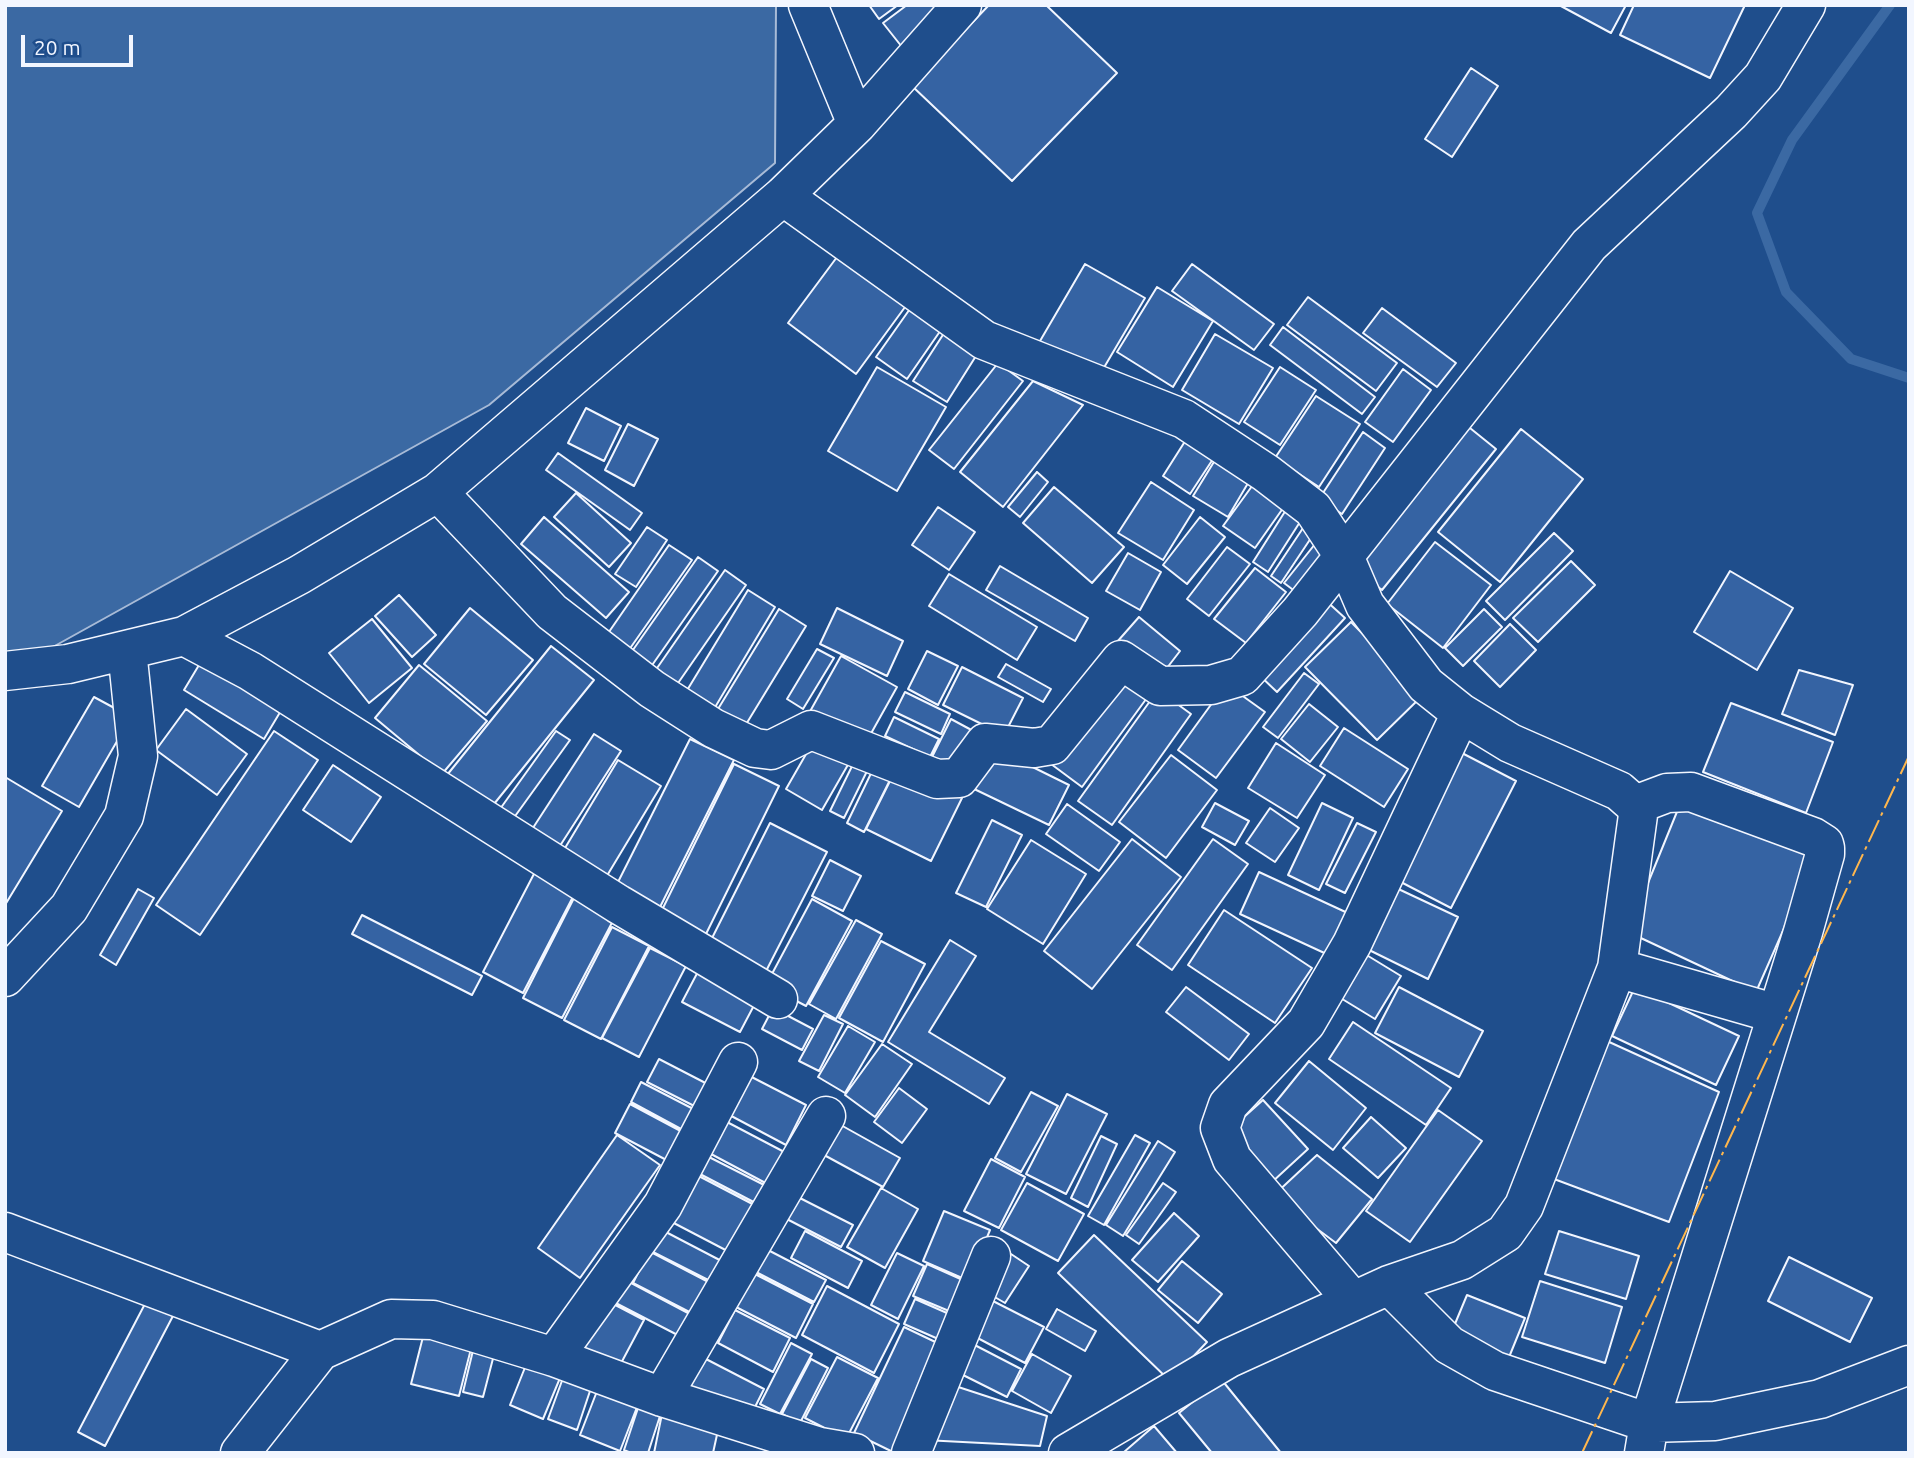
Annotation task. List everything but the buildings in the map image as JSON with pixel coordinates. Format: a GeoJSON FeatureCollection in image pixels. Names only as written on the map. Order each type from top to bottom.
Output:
{"type":"FeatureCollection","features":[{"type":"Feature","properties":{"kind":"street"},"geometry":{"type":"LineString","coordinates":[[807,5],[857,124]]}},
{"type":"Feature","properties":{"kind":"street"},"geometry":{"type":"LineString","coordinates":[[5,671],[68,664],[184,636],[299,575],[438,492],[783,196],[857,124],[962,5]]}},
{"type":"Feature","properties":{"kind":"street"},"geometry":{"type":"LineString","coordinates":[[438,492],[552,612],[652,689],[713,728],[755,748],[771,750],[811,730],[937,779],[959,778],[985,743],[1034,748],[1052,745],[1121,660],[1160,686],[1211,685],[1242,676],[1300,612],[1590,246],[1731,112],[1763,77],[1806,5]]}},
{"type":"Feature","properties":{"kind":"street"},"geometry":{"type":"LineString","coordinates":[[783,196],[985,340],[1184,419],[1266,473],[1313,509],[1344,556],[1365,605],[1426,685],[1461,713],[1510,743],[1619,791],[1635,806],[1638,815],[1617,968],[1524,1206],[1505,1233],[1462,1260],[1389,1285],[1229,1358],[1068,1453]]}},
{"type":"Feature","properties":{"kind":"street"},"geometry":{"type":"LineString","coordinates":[[184,636],[250,671],[618,904],[778,999]]}},
{"type":"Feature","properties":{"kind":"street"},"geometry":{"type":"LineString","coordinates":[[5,977],[69,908],[124,816],[138,756],[127,650]]}},
{"type":"Feature","properties":{"kind":"street"},"geometry":{"type":"LineString","coordinates":[[1353,1301],[1232,1158],[1220,1128],[1228,1105],[1306,1023],[1352,944],[1461,713]]}},
{"type":"Feature","properties":{"kind":"street"},"geometry":{"type":"LineString","coordinates":[[1635,806],[1667,793],[1691,792],[1813,837],[1824,844],[1825,854],[1804,932],[1647,1438]]}},
{"type":"Feature","properties":{"kind":"street"},"geometry":{"type":"LineString","coordinates":[[1617,968],[1777,1014]]}},
{"type":"Feature","properties":{"kind":"street"},"geometry":{"type":"LineString","coordinates":[[554,1357],[663,1205],[738,1062]]}},
{"type":"Feature","properties":{"kind":"street"},"geometry":{"type":"LineString","coordinates":[[663,1397],[826,1116]]}},
{"type":"Feature","properties":{"kind":"street"},"geometry":{"type":"LineString","coordinates":[[5,1232],[320,1351]]}},
{"type":"Feature","properties":{"kind":"street"},"geometry":{"type":"LineString","coordinates":[[911,1453],[991,1256]]}},
{"type":"Feature","properties":{"kind":"street"},"geometry":{"type":"LineString","coordinates":[[1389,1285],[1449,1345],[1495,1371],[1647,1438],[1821,1399],[1909,1365]]}},
{"type":"Feature","properties":{"kind":"street"},"geometry":{"type":"LineString","coordinates":[[240,1453],[320,1351],[391,1319],[433,1320],[554,1357],[663,1397],[820,1447],[855,1453]]}},
{"type":"Feature","properties":{"kind":"water"},"geometry":{"type":"Polygon","coordinates":[[[5,5],[776,5],[775,163],[489,405],[33,658],[5,654],[5,5]]]}},
{"type":"Feature","properties":{"kind":"waterway"},"geometry":{"type":"LineString","coordinates":[[1890,5],[1792,140],[1757,213],[1786,292],[1851,359],[1909,378]]}},
{"type":"Feature","properties":{"kind":"power"},"geometry":{"type":"LineString","coordinates":[[1582,1453],[1909,756]]}}]}
